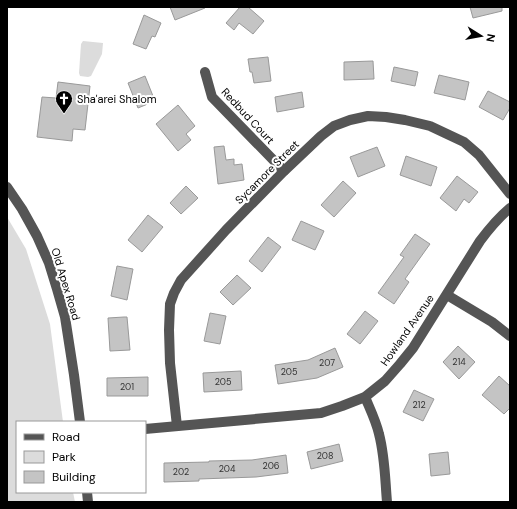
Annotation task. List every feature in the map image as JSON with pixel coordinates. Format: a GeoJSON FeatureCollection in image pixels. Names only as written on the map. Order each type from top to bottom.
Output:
{"type":"FeatureCollection","features":[{"type":"Feature","properties":{"kind":"street","name":"Redbud Court"},"geometry":{"type":"LineString","coordinates":[[205,72],[212,97],[284,171]]}},
{"type":"Feature","properties":{"kind":"street","name":"Sycamore Street"},"geometry":{"type":"LineString","coordinates":[[176,426],[170,363],[169,330],[170,304],[174,293],[181,280],[221,235],[284,171],[321,136],[334,126],[350,120],[368,116],[405,120],[430,126],[464,142],[480,155],[510,194]]}},
{"type":"Feature","properties":{"kind":"street","name":"Old Apex Road"},"geometry":{"type":"LineString","coordinates":[[7,187],[30,221],[49,264],[65,317],[80,421]]}},
{"type":"Feature","properties":{"kind":"street","name":"Howland Avenue"},"geometry":{"type":"LineString","coordinates":[[146,429],[321,413],[365,397],[385,381],[400,364],[484,237],[502,215],[510,208]]}},
{"type":"Feature","properties":{"kind":"street"},"geometry":{"type":"LineString","coordinates":[[447,294],[492,322],[510,336]]}},
{"type":"Feature","properties":{"kind":"street"},"geometry":{"type":"LineString","coordinates":[[365,397],[379,432],[384,463],[387,502]]}},
{"type":"Feature","properties":{"kind":"green space"},"geometry":{"type":"Polygon","coordinates":[[[83,41],[103,43],[102,54],[91,76],[88,77],[80,76],[79,73],[81,44],[83,41]]]}},
{"type":"Feature","properties":{"kind":"green space"},"geometry":{"type":"Polygon","coordinates":[[[7,217],[26,249],[50,324],[63,421],[16,421],[16,493],[73,493],[75,502],[7,502],[7,217]]]}},
{"type":"Feature","properties":{"kind":"building"},"geometry":{"type":"Polygon","coordinates":[[[170,7],[205,7],[205,8],[175,20],[170,7]]]}},
{"type":"Feature","properties":{"kind":"building"},"geometry":{"type":"Polygon","coordinates":[[[240,7],[248,7],[264,21],[253,34],[239,23],[234,30],[226,23],[240,7]]]}},
{"type":"Feature","properties":{"kind":"building"},"geometry":{"type":"Polygon","coordinates":[[[470,7],[502,7],[502,11],[473,18],[470,7]]]}},
{"type":"Feature","properties":{"kind":"building"},"geometry":{"type":"Polygon","coordinates":[[[144,15],[161,23],[155,37],[152,36],[146,49],[133,44],[144,15]]]}},
{"type":"Feature","properties":{"kind":"building"},"geometry":{"type":"Polygon","coordinates":[[[268,57],[271,81],[254,83],[252,72],[250,72],[248,59],[268,57]]]}},
{"type":"Feature","properties":{"kind":"building"},"geometry":{"type":"Polygon","coordinates":[[[373,61],[374,79],[344,80],[344,62],[373,61]]]}},
{"type":"Feature","properties":{"kind":"building"},"geometry":{"type":"Polygon","coordinates":[[[394,67],[418,72],[415,86],[391,81],[394,67]]]}},
{"type":"Feature","properties":{"kind":"building"},"geometry":{"type":"Polygon","coordinates":[[[439,75],[469,82],[465,100],[434,93],[439,75]]]}},
{"type":"Feature","properties":{"kind":"building"},"geometry":{"type":"Polygon","coordinates":[[[145,76],[155,101],[138,108],[128,83],[145,76]]]}},
{"type":"Feature","properties":{"kind":"building","name":"Sha'arei Shalom"},"geometry":{"type":"Polygon","coordinates":[[[58,82],[90,86],[85,130],[73,129],[72,141],[37,137],[42,97],[56,98],[58,82]]]}},
{"type":"Feature","properties":{"kind":"building"},"geometry":{"type":"Polygon","coordinates":[[[488,91],[510,102],[510,108],[503,120],[479,107],[488,91]]]}},
{"type":"Feature","properties":{"kind":"building"},"geometry":{"type":"Polygon","coordinates":[[[302,92],[304,107],[277,112],[275,97],[302,92]]]}},
{"type":"Feature","properties":{"kind":"building"},"geometry":{"type":"Polygon","coordinates":[[[178,105],[195,126],[186,134],[191,140],[178,151],[156,124],[178,105]]]}},
{"type":"Feature","properties":{"kind":"building"},"geometry":{"type":"Polygon","coordinates":[[[224,146],[226,160],[234,159],[234,165],[242,164],[244,180],[218,184],[214,147],[224,146]]]}},
{"type":"Feature","properties":{"kind":"building"},"geometry":{"type":"Polygon","coordinates":[[[377,147],[385,166],[358,177],[350,157],[377,147]]]}},
{"type":"Feature","properties":{"kind":"building"},"geometry":{"type":"Polygon","coordinates":[[[406,156],[437,167],[431,186],[400,175],[406,156]]]}},
{"type":"Feature","properties":{"kind":"building"},"geometry":{"type":"Polygon","coordinates":[[[457,176],[478,192],[469,203],[464,199],[456,211],[440,198],[457,176]]]}},
{"type":"Feature","properties":{"kind":"building"},"geometry":{"type":"Polygon","coordinates":[[[343,181],[356,193],[334,217],[321,205],[343,181]]]}},
{"type":"Feature","properties":{"kind":"building"},"geometry":{"type":"Polygon","coordinates":[[[186,186],[198,198],[181,214],[170,203],[186,186]]]}},
{"type":"Feature","properties":{"kind":"building"},"geometry":{"type":"Polygon","coordinates":[[[148,215],[163,227],[142,252],[128,240],[148,215]]]}},
{"type":"Feature","properties":{"kind":"building"},"geometry":{"type":"Polygon","coordinates":[[[301,221],[324,231],[315,250],[292,240],[301,221]]]}},
{"type":"Feature","properties":{"kind":"building"},"geometry":{"type":"Polygon","coordinates":[[[415,234],[430,244],[405,279],[409,282],[394,304],[378,293],[404,257],[400,255],[415,234]]]}},
{"type":"Feature","properties":{"kind":"building"},"geometry":{"type":"Polygon","coordinates":[[[268,237],[281,247],[262,272],[249,261],[268,237]]]}},
{"type":"Feature","properties":{"kind":"building"},"geometry":{"type":"Polygon","coordinates":[[[117,266],[133,269],[127,300],[111,296],[117,266]]]}},
{"type":"Feature","properties":{"kind":"building"},"geometry":{"type":"Polygon","coordinates":[[[237,275],[251,288],[233,305],[220,292],[237,275]]]}},
{"type":"Feature","properties":{"kind":"building"},"geometry":{"type":"Polygon","coordinates":[[[365,311],[378,321],[360,344],[347,334],[365,311]]]}},
{"type":"Feature","properties":{"kind":"building"},"geometry":{"type":"Polygon","coordinates":[[[210,313],[226,316],[220,344],[204,341],[210,313]]]}},
{"type":"Feature","properties":{"kind":"building"},"geometry":{"type":"Polygon","coordinates":[[[127,317],[130,350],[110,351],[108,318],[127,317]]]}},
{"type":"Feature","properties":{"kind":"building"},"geometry":{"type":"Polygon","coordinates":[[[458,346],[475,362],[459,379],[443,362],[458,346]]]}},
{"type":"Feature","properties":{"kind":"building"},"geometry":{"type":"Polygon","coordinates":[[[335,348],[343,367],[317,378],[278,384],[275,365],[308,360],[335,348]]]}},
{"type":"Feature","properties":{"kind":"building"},"geometry":{"type":"Polygon","coordinates":[[[241,371],[242,390],[204,392],[203,373],[241,371]]]}},
{"type":"Feature","properties":{"kind":"building"},"geometry":{"type":"Polygon","coordinates":[[[499,376],[510,386],[510,408],[504,414],[482,395],[499,376]]]}},
{"type":"Feature","properties":{"kind":"building"},"geometry":{"type":"Polygon","coordinates":[[[148,377],[148,396],[107,396],[107,378],[148,377]]]}},
{"type":"Feature","properties":{"kind":"building"},"geometry":{"type":"Polygon","coordinates":[[[414,390],[434,399],[423,421],[403,412],[414,390]]]}},
{"type":"Feature","properties":{"kind":"building"},"geometry":{"type":"Polygon","coordinates":[[[339,444],[343,461],[311,469],[307,452],[339,444]]]}},
{"type":"Feature","properties":{"kind":"building"},"geometry":{"type":"Polygon","coordinates":[[[448,452],[450,474],[431,476],[429,454],[448,452]]]}},
{"type":"Feature","properties":{"kind":"building"},"geometry":{"type":"Polygon","coordinates":[[[286,455],[288,473],[256,477],[164,482],[164,463],[252,460],[286,455]]]}},
{"type":"Feature","properties":{"kind":"place","name":"Sha'arei Shalom"},"geometry":{"type":"Point","coordinates":[64,114]}}]}
